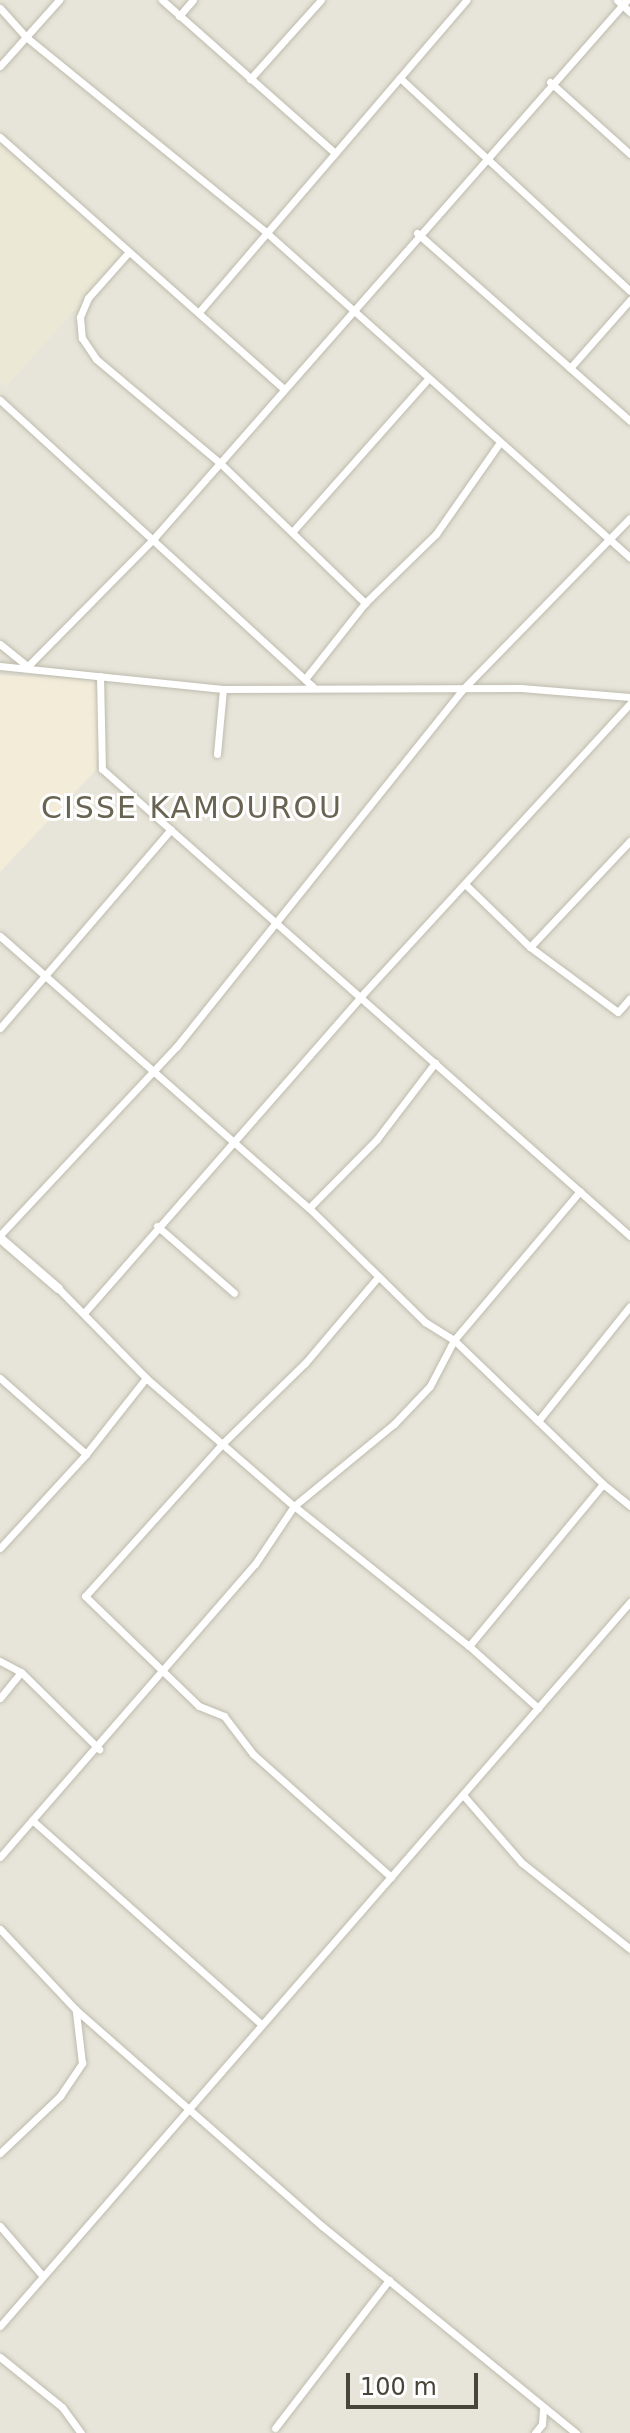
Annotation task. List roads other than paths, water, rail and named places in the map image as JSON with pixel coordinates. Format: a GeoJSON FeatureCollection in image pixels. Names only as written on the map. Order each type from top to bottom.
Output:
{"type":"FeatureCollection","features":[{"type":"Feature","properties":{"kind":"street"},"geometry":{"type":"LineString","coordinates":[[0,66],[59,0]]}},
{"type":"Feature","properties":{"kind":"street"},"geometry":{"type":"LineString","coordinates":[[162,0],[335,153]]}},
{"type":"Feature","properties":{"kind":"street"},"geometry":{"type":"LineString","coordinates":[[179,16],[193,0]]}},
{"type":"Feature","properties":{"kind":"street"},"geometry":{"type":"LineString","coordinates":[[250,79],[321,0]]}},
{"type":"Feature","properties":{"kind":"street"},"geometry":{"type":"LineString","coordinates":[[199,312],[462,2]]}},
{"type":"Feature","properties":{"kind":"street"},"geometry":{"type":"LineString","coordinates":[[28,666],[155,537],[351,308],[622,2],[630,12]]}},
{"type":"Feature","properties":{"kind":"street"},"geometry":{"type":"LineString","coordinates":[[0,8],[26,37],[267,233],[426,381],[630,558]]}},
{"type":"Feature","properties":{"kind":"street"},"geometry":{"type":"LineString","coordinates":[[400,78],[630,291]]}},
{"type":"Feature","properties":{"kind":"street"},"geometry":{"type":"LineString","coordinates":[[550,82],[630,154]]}},
{"type":"Feature","properties":{"kind":"street"},"geometry":{"type":"LineString","coordinates":[[0,137],[127,254],[199,312],[283,388]]}},
{"type":"Feature","properties":{"kind":"street"},"geometry":{"type":"LineString","coordinates":[[417,233],[630,421]]}},
{"type":"Feature","properties":{"kind":"street"},"geometry":{"type":"LineString","coordinates":[[127,254],[88,298],[80,317],[82,338],[96,359],[220,463],[365,603]]}},
{"type":"Feature","properties":{"kind":"street"},"geometry":{"type":"LineString","coordinates":[[570,368],[630,300]]}},
{"type":"Feature","properties":{"kind":"street"},"geometry":{"type":"LineString","coordinates":[[293,531],[426,381]]}},
{"type":"Feature","properties":{"kind":"street"},"geometry":{"type":"LineString","coordinates":[[0,400],[155,537],[313,687]]}},
{"type":"Feature","properties":{"kind":"street"},"geometry":{"type":"LineString","coordinates":[[305,679],[365,603],[436,534],[498,445]]}},
{"type":"Feature","properties":{"kind":"street"},"geometry":{"type":"LineString","coordinates":[[538,1708],[469,1646],[294,1506],[146,1378],[84,1313],[0,1236],[153,1071],[278,924],[462,690],[630,518]]}},
{"type":"Feature","properties":{"kind":"street"},"geometry":{"type":"LineString","coordinates":[[0,644],[28,666]]}},
{"type":"Feature","properties":{"kind":"street"},"geometry":{"type":"LineString","coordinates":[[0,666],[28,666],[223,689],[567,689],[630,697]]}},
{"type":"Feature","properties":{"kind":"street"},"geometry":{"type":"LineString","coordinates":[[100,676],[102,769],[362,995],[630,1236]]}},
{"type":"Feature","properties":{"kind":"street"},"geometry":{"type":"LineString","coordinates":[[217,754],[223,689]]}},
{"type":"Feature","properties":{"kind":"street"},"geometry":{"type":"LineString","coordinates":[[84,1313],[362,995],[630,704]]}},
{"type":"Feature","properties":{"kind":"street"},"geometry":{"type":"LineString","coordinates":[[0,1028],[44,973],[171,829]]}},
{"type":"Feature","properties":{"kind":"street"},"geometry":{"type":"LineString","coordinates":[[530,947],[630,841]]}},
{"type":"Feature","properties":{"kind":"street"},"geometry":{"type":"LineString","coordinates":[[466,885],[530,947],[618,1012],[630,998]]}},
{"type":"Feature","properties":{"kind":"street"},"geometry":{"type":"LineString","coordinates":[[0,936],[233,1139],[309,1208],[425,1322],[454,1340],[603,1484],[630,1506]]}},
{"type":"Feature","properties":{"kind":"street"},"geometry":{"type":"LineString","coordinates":[[309,1208],[377,1139],[435,1063]]}},
{"type":"Feature","properties":{"kind":"street"},"geometry":{"type":"LineString","coordinates":[[0,1857],[99,1749],[164,1667],[255,1564],[294,1506],[394,1424],[430,1386],[454,1340],[580,1191]]}},
{"type":"Feature","properties":{"kind":"street"},"geometry":{"type":"LineString","coordinates":[[157,1226],[234,1293]]}},
{"type":"Feature","properties":{"kind":"street"},"geometry":{"type":"LineString","coordinates":[[378,1277],[305,1363],[223,1443],[85,1596],[164,1667],[199,1706],[224,1716],[253,1754],[391,1877]]}},
{"type":"Feature","properties":{"kind":"street"},"geometry":{"type":"LineString","coordinates":[[538,1421],[630,1306]]}},
{"type":"Feature","properties":{"kind":"street"},"geometry":{"type":"LineString","coordinates":[[0,1378],[86,1454]]}},
{"type":"Feature","properties":{"kind":"street"},"geometry":{"type":"LineString","coordinates":[[0,1548],[86,1454],[146,1378]]}},
{"type":"Feature","properties":{"kind":"street"},"geometry":{"type":"LineString","coordinates":[[0,1392],[7,1385]]}},
{"type":"Feature","properties":{"kind":"street"},"geometry":{"type":"LineString","coordinates":[[469,1646],[603,1484]]}},
{"type":"Feature","properties":{"kind":"street"},"geometry":{"type":"LineString","coordinates":[[0,2326],[187,2107],[630,1602]]}},
{"type":"Feature","properties":{"kind":"street"},"geometry":{"type":"LineString","coordinates":[[0,1661],[21,1672],[99,1749]]}},
{"type":"Feature","properties":{"kind":"street"},"geometry":{"type":"LineString","coordinates":[[0,1698],[21,1672]]}},
{"type":"Feature","properties":{"kind":"street"},"geometry":{"type":"LineString","coordinates":[[463,1795],[522,1863],[630,1949]]}},
{"type":"Feature","properties":{"kind":"street"},"geometry":{"type":"LineString","coordinates":[[32,1820],[261,2024]]}},
{"type":"Feature","properties":{"kind":"street"},"geometry":{"type":"LineString","coordinates":[[0,1929],[76,2010],[389,2280],[576,2433]]}},
{"type":"Feature","properties":{"kind":"street"},"geometry":{"type":"LineString","coordinates":[[0,2153],[60,2096],[82,2063],[76,2010]]}},
{"type":"Feature","properties":{"kind":"street"},"geometry":{"type":"LineString","coordinates":[[0,2226],[42,2275]]}},
{"type":"Feature","properties":{"kind":"street"},"geometry":{"type":"LineString","coordinates":[[275,2428],[389,2280]]}},
{"type":"Feature","properties":{"kind":"street"},"geometry":{"type":"LineString","coordinates":[[0,2357],[62,2407],[81,2433]]}},
{"type":"Feature","properties":{"kind":"street"},"geometry":{"type":"LineString","coordinates":[[535,2433],[543,2408]]}},
{"type":"Feature","properties":{"kind":"district","name":"CISSE KAMOUROU"},"geometry":{"type":"Point","coordinates":[192,808]}}]}
